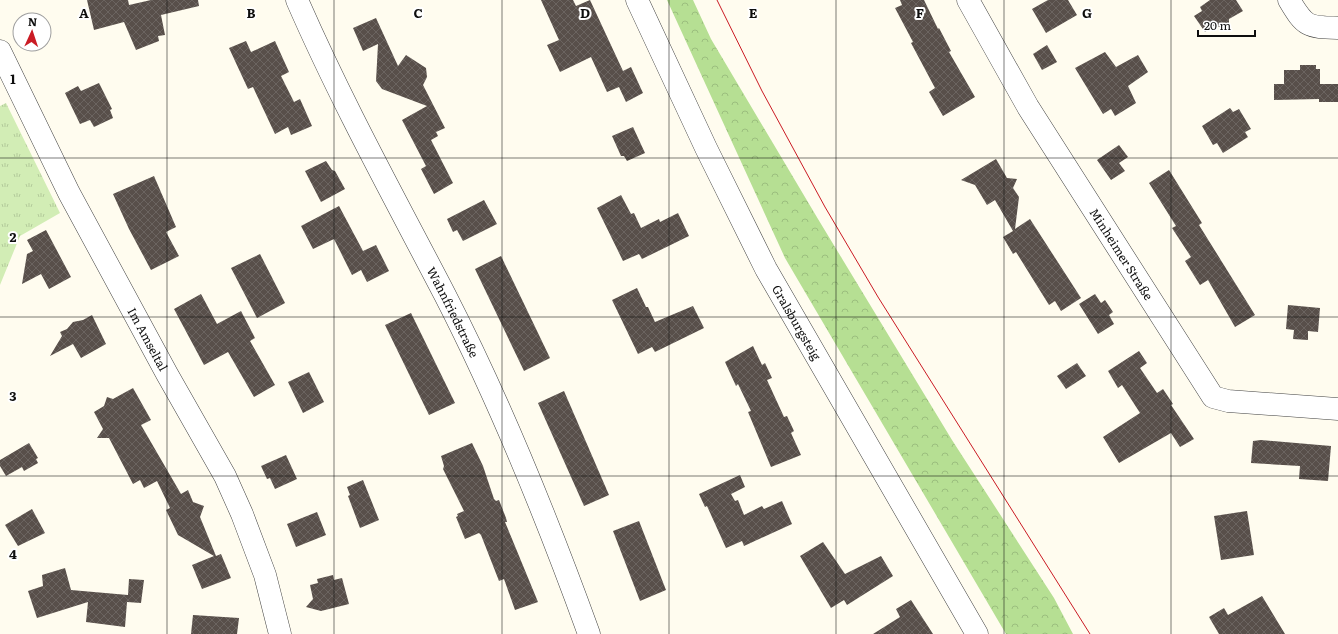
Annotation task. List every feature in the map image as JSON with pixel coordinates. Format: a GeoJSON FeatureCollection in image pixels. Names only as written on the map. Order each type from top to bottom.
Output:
{"type":"FeatureCollection","features":[{"type":"Feature","properties":{"kind":"street","name":"Wahnfriedstraße"},"geometry":{"type":"LineString","coordinates":[[296,0],[324,62],[445,295],[493,395],[541,504],[589,634]]}},
{"type":"Feature","properties":{"kind":"street","name":"Gralsburgsteig"},"geometry":{"type":"LineString","coordinates":[[637,0],[709,155],[766,269],[977,634]]}},
{"type":"Feature","properties":{"kind":"street","name":"Minheimer Straße"},"geometry":{"type":"LineString","coordinates":[[968,0],[1028,107],[1213,398],[1228,401],[1338,408]]}},
{"type":"Feature","properties":{"kind":"street"},"geometry":{"type":"LineString","coordinates":[[1289,0],[1300,19],[1306,24],[1317,27],[1338,28]]}},
{"type":"Feature","properties":{"kind":"street","name":"Im Amseltal"},"geometry":{"type":"LineString","coordinates":[[0,51],[69,193],[167,374],[225,476],[242,514],[265,575],[280,634]]}},
{"type":"Feature","properties":{"kind":"green space"},"geometry":{"type":"Polygon","coordinates":[[[667,0],[693,0],[711,39],[818,219],[952,440],[1054,598],[1073,634],[1006,634],[785,258],[667,0]]]}},
{"type":"Feature","properties":{"kind":"green space"},"geometry":{"type":"Polygon","coordinates":[[[6,103],[60,213],[20,236],[0,285],[0,106],[6,103]]]}},
{"type":"Feature","properties":{"kind":"building"},"geometry":{"type":"Polygon","coordinates":[[[87,0],[128,0],[129,5],[151,0],[198,0],[199,6],[161,15],[165,35],[158,36],[159,41],[136,50],[124,22],[94,30],[87,0]]]}},
{"type":"Feature","properties":{"kind":"building"},"geometry":{"type":"Polygon","coordinates":[[[541,0],[573,0],[576,6],[590,0],[623,71],[631,67],[643,93],[626,102],[619,87],[607,92],[591,57],[560,72],[547,45],[559,40],[541,0]]]}},
{"type":"Feature","properties":{"kind":"building"},"geometry":{"type":"Polygon","coordinates":[[[900,0],[924,0],[951,51],[949,52],[975,97],[943,116],[929,92],[935,88],[911,43],[913,42],[895,8],[902,5],[900,0]]]}},
{"type":"Feature","properties":{"kind":"building"},"geometry":{"type":"Polygon","coordinates":[[[1048,0],[1068,0],[1077,15],[1046,33],[1032,9],[1048,0]]]}},
{"type":"Feature","properties":{"kind":"building"},"geometry":{"type":"Polygon","coordinates":[[[1210,0],[1236,0],[1243,11],[1229,19],[1229,24],[1222,28],[1215,25],[1205,32],[1194,16],[1202,11],[1200,7],[1210,0]]]}},
{"type":"Feature","properties":{"kind":"building"},"geometry":{"type":"Polygon","coordinates":[[[376,18],[398,66],[406,55],[426,68],[427,77],[423,85],[445,128],[436,132],[438,136],[431,140],[453,183],[434,194],[421,169],[426,166],[402,120],[427,106],[382,89],[376,81],[378,44],[363,51],[353,28],[376,18]]]}},
{"type":"Feature","properties":{"kind":"building"},"geometry":{"type":"Polygon","coordinates":[[[246,41],[251,52],[275,41],[289,72],[281,76],[294,102],[300,99],[312,126],[291,135],[288,127],[275,134],[253,87],[248,89],[229,48],[246,41]]]}},
{"type":"Feature","properties":{"kind":"building"},"geometry":{"type":"Polygon","coordinates":[[[1047,45],[1057,62],[1042,70],[1033,54],[1047,45]]]}},
{"type":"Feature","properties":{"kind":"building"},"geometry":{"type":"Polygon","coordinates":[[[1105,52],[1116,67],[1138,55],[1148,72],[1128,86],[1136,103],[1115,116],[1111,109],[1103,114],[1075,68],[1105,52]]]}},
{"type":"Feature","properties":{"kind":"building"},"geometry":{"type":"Polygon","coordinates":[[[1300,65],[1316,65],[1316,69],[1320,69],[1320,84],[1338,84],[1338,102],[1319,102],[1319,99],[1274,100],[1274,84],[1284,84],[1284,70],[1300,70],[1300,65]]]}},
{"type":"Feature","properties":{"kind":"building"},"geometry":{"type":"Polygon","coordinates":[[[99,83],[112,109],[110,110],[113,118],[94,127],[90,120],[80,124],[65,93],[78,86],[81,91],[99,83]]]}},
{"type":"Feature","properties":{"kind":"building"},"geometry":{"type":"Polygon","coordinates":[[[1230,108],[1233,112],[1239,109],[1251,129],[1245,132],[1248,137],[1223,153],[1217,143],[1213,145],[1202,126],[1230,108]]]}},
{"type":"Feature","properties":{"kind":"building"},"geometry":{"type":"Polygon","coordinates":[[[633,127],[645,153],[627,161],[624,156],[621,156],[612,136],[633,127]]]}},
{"type":"Feature","properties":{"kind":"building"},"geometry":{"type":"Polygon","coordinates":[[[1119,145],[1128,157],[1119,163],[1125,171],[1111,180],[1097,160],[1119,145]]]}},
{"type":"Feature","properties":{"kind":"building"},"geometry":{"type":"Polygon","coordinates":[[[996,159],[1007,178],[1017,179],[1013,188],[1019,197],[1015,229],[1030,219],[1081,298],[1061,311],[1055,301],[1049,305],[1016,252],[1013,254],[1003,237],[1013,231],[995,200],[987,205],[975,185],[961,180],[996,159]]]}},
{"type":"Feature","properties":{"kind":"building"},"geometry":{"type":"Polygon","coordinates":[[[326,161],[332,170],[335,171],[345,189],[321,202],[305,171],[326,161]]]}},
{"type":"Feature","properties":{"kind":"building"},"geometry":{"type":"Polygon","coordinates":[[[1169,170],[1202,223],[1199,225],[1255,315],[1235,327],[1208,280],[1200,285],[1185,261],[1191,257],[1172,228],[1176,226],[1149,183],[1169,170]]]}},
{"type":"Feature","properties":{"kind":"building"},"geometry":{"type":"Polygon","coordinates":[[[154,176],[176,227],[166,232],[179,256],[151,270],[129,229],[113,194],[154,176]]]}},
{"type":"Feature","properties":{"kind":"building"},"geometry":{"type":"Polygon","coordinates":[[[621,195],[631,214],[634,213],[641,228],[659,219],[660,222],[678,213],[689,236],[642,259],[639,254],[623,261],[597,208],[621,195]]]}},
{"type":"Feature","properties":{"kind":"building"},"geometry":{"type":"Polygon","coordinates":[[[484,200],[497,224],[463,241],[457,230],[453,232],[447,219],[484,200]]]}},
{"type":"Feature","properties":{"kind":"building"},"geometry":{"type":"Polygon","coordinates":[[[339,206],[363,251],[376,245],[389,271],[367,282],[361,270],[352,275],[334,239],[313,249],[301,226],[339,206]]]}},
{"type":"Feature","properties":{"kind":"building"},"geometry":{"type":"Polygon","coordinates":[[[46,230],[71,277],[49,289],[41,274],[22,284],[27,254],[33,251],[27,240],[46,230]]]}},
{"type":"Feature","properties":{"kind":"building"},"geometry":{"type":"Polygon","coordinates":[[[260,254],[285,303],[257,318],[231,268],[260,254]]]}},
{"type":"Feature","properties":{"kind":"building"},"geometry":{"type":"Polygon","coordinates":[[[501,256],[550,358],[524,371],[475,269],[501,256]]]}},
{"type":"Feature","properties":{"kind":"building"},"geometry":{"type":"Polygon","coordinates":[[[637,288],[655,322],[693,306],[704,328],[655,352],[652,347],[638,354],[612,300],[637,288]]]}},
{"type":"Feature","properties":{"kind":"building"},"geometry":{"type":"Polygon","coordinates":[[[201,294],[217,324],[241,311],[255,338],[250,341],[275,385],[254,397],[228,352],[204,365],[174,309],[201,294]]]}},
{"type":"Feature","properties":{"kind":"building"},"geometry":{"type":"Polygon","coordinates":[[[1095,294],[1101,303],[1105,300],[1113,312],[1109,315],[1114,324],[1098,334],[1079,304],[1095,294]]]}},
{"type":"Feature","properties":{"kind":"building"},"geometry":{"type":"Polygon","coordinates":[[[1288,305],[1320,308],[1318,332],[1308,331],[1308,340],[1293,339],[1294,330],[1286,329],[1288,305]]]}},
{"type":"Feature","properties":{"kind":"building"},"geometry":{"type":"Polygon","coordinates":[[[411,313],[455,403],[429,415],[385,325],[411,313]]]}},
{"type":"Feature","properties":{"kind":"building"},"geometry":{"type":"Polygon","coordinates":[[[92,315],[106,344],[81,358],[73,344],[50,356],[62,336],[60,332],[67,329],[73,322],[83,320],[92,315]]]}},
{"type":"Feature","properties":{"kind":"building"},"geometry":{"type":"Polygon","coordinates":[[[753,346],[762,365],[765,363],[772,378],[767,380],[784,417],[787,416],[794,431],[791,433],[801,455],[771,467],[748,412],[751,411],[738,384],[736,386],[725,362],[753,346]]]}},
{"type":"Feature","properties":{"kind":"building"},"geometry":{"type":"Polygon","coordinates":[[[1139,351],[1147,363],[1140,368],[1157,393],[1163,389],[1173,404],[1171,405],[1194,439],[1180,447],[1171,433],[1119,463],[1103,437],[1140,413],[1122,385],[1118,388],[1108,371],[1139,351]]]}},
{"type":"Feature","properties":{"kind":"building"},"geometry":{"type":"Polygon","coordinates":[[[1077,363],[1086,376],[1066,389],[1057,376],[1077,363]]]}},
{"type":"Feature","properties":{"kind":"building"},"geometry":{"type":"Polygon","coordinates":[[[309,372],[324,402],[303,413],[288,382],[309,372]]]}},
{"type":"Feature","properties":{"kind":"building"},"geometry":{"type":"Polygon","coordinates":[[[133,388],[151,420],[141,425],[181,494],[188,490],[193,502],[204,506],[200,517],[216,556],[221,554],[231,578],[202,589],[192,565],[214,556],[178,535],[166,510],[170,508],[157,481],[144,488],[140,480],[133,484],[109,438],[97,438],[103,429],[94,412],[104,406],[107,397],[113,399],[133,388]]]}},
{"type":"Feature","properties":{"kind":"building"},"geometry":{"type":"Polygon","coordinates":[[[564,391],[609,495],[584,506],[538,403],[564,391]]]}},
{"type":"Feature","properties":{"kind":"building"},"geometry":{"type":"Polygon","coordinates":[[[1261,440],[1331,446],[1328,481],[1299,479],[1300,466],[1251,463],[1253,441],[1261,440]]]}},
{"type":"Feature","properties":{"kind":"building"},"geometry":{"type":"Polygon","coordinates":[[[29,443],[38,458],[36,459],[38,463],[24,471],[22,467],[6,476],[0,466],[0,460],[29,443]]]}},
{"type":"Feature","properties":{"kind":"building"},"geometry":{"type":"Polygon","coordinates":[[[472,443],[483,466],[494,499],[496,501],[499,500],[506,518],[507,522],[505,522],[538,602],[515,610],[504,579],[499,581],[481,535],[479,533],[465,539],[456,517],[458,516],[457,514],[464,511],[443,469],[444,466],[441,456],[472,443]]]}},
{"type":"Feature","properties":{"kind":"building"},"geometry":{"type":"Polygon","coordinates":[[[286,455],[297,479],[275,489],[270,478],[267,479],[261,466],[286,455]]]}},
{"type":"Feature","properties":{"kind":"building"},"geometry":{"type":"Polygon","coordinates":[[[740,475],[745,487],[731,494],[735,501],[738,500],[744,515],[762,506],[764,509],[782,501],[792,524],[744,546],[742,541],[726,548],[707,506],[705,507],[699,494],[740,475]]]}},
{"type":"Feature","properties":{"kind":"building"},"geometry":{"type":"Polygon","coordinates":[[[363,480],[379,520],[360,528],[348,496],[350,495],[347,487],[363,480]]]}},
{"type":"Feature","properties":{"kind":"building"},"geometry":{"type":"Polygon","coordinates":[[[32,509],[45,533],[18,546],[5,525],[32,509]]]}},
{"type":"Feature","properties":{"kind":"building"},"geometry":{"type":"Polygon","coordinates":[[[1247,511],[1254,555],[1221,560],[1214,516],[1247,511]]]}},
{"type":"Feature","properties":{"kind":"building"},"geometry":{"type":"Polygon","coordinates":[[[317,512],[326,535],[296,547],[287,524],[317,512]]]}},
{"type":"Feature","properties":{"kind":"building"},"geometry":{"type":"Polygon","coordinates":[[[639,521],[666,590],[640,601],[613,531],[639,521]]]}},
{"type":"Feature","properties":{"kind":"building"},"geometry":{"type":"Polygon","coordinates":[[[823,542],[845,574],[881,556],[893,576],[847,605],[844,600],[831,608],[800,556],[823,542]]]}},
{"type":"Feature","properties":{"kind":"building"},"geometry":{"type":"Polygon","coordinates":[[[65,568],[71,590],[128,595],[129,579],[144,580],[141,603],[127,602],[125,627],[86,622],[88,602],[37,618],[28,591],[43,586],[42,575],[65,568]]]}},
{"type":"Feature","properties":{"kind":"building"},"geometry":{"type":"Polygon","coordinates":[[[333,575],[334,580],[342,578],[349,604],[321,611],[306,607],[313,599],[310,585],[318,583],[317,579],[333,575]]]}},
{"type":"Feature","properties":{"kind":"building"},"geometry":{"type":"Polygon","coordinates":[[[1262,596],[1285,634],[1219,634],[1209,617],[1224,608],[1228,615],[1262,596]]]}},
{"type":"Feature","properties":{"kind":"building"},"geometry":{"type":"Polygon","coordinates":[[[911,600],[933,634],[873,634],[900,617],[896,609],[911,600]]]}},
{"type":"Feature","properties":{"kind":"building"},"geometry":{"type":"Polygon","coordinates":[[[193,615],[239,618],[237,634],[191,634],[193,615]]]}},
{"type":"Feature","properties":{"kind":"tram line"},"geometry":{"type":"LineString","coordinates":[[717,0],[762,91],[825,207],[878,297],[1090,634]]}}]}
